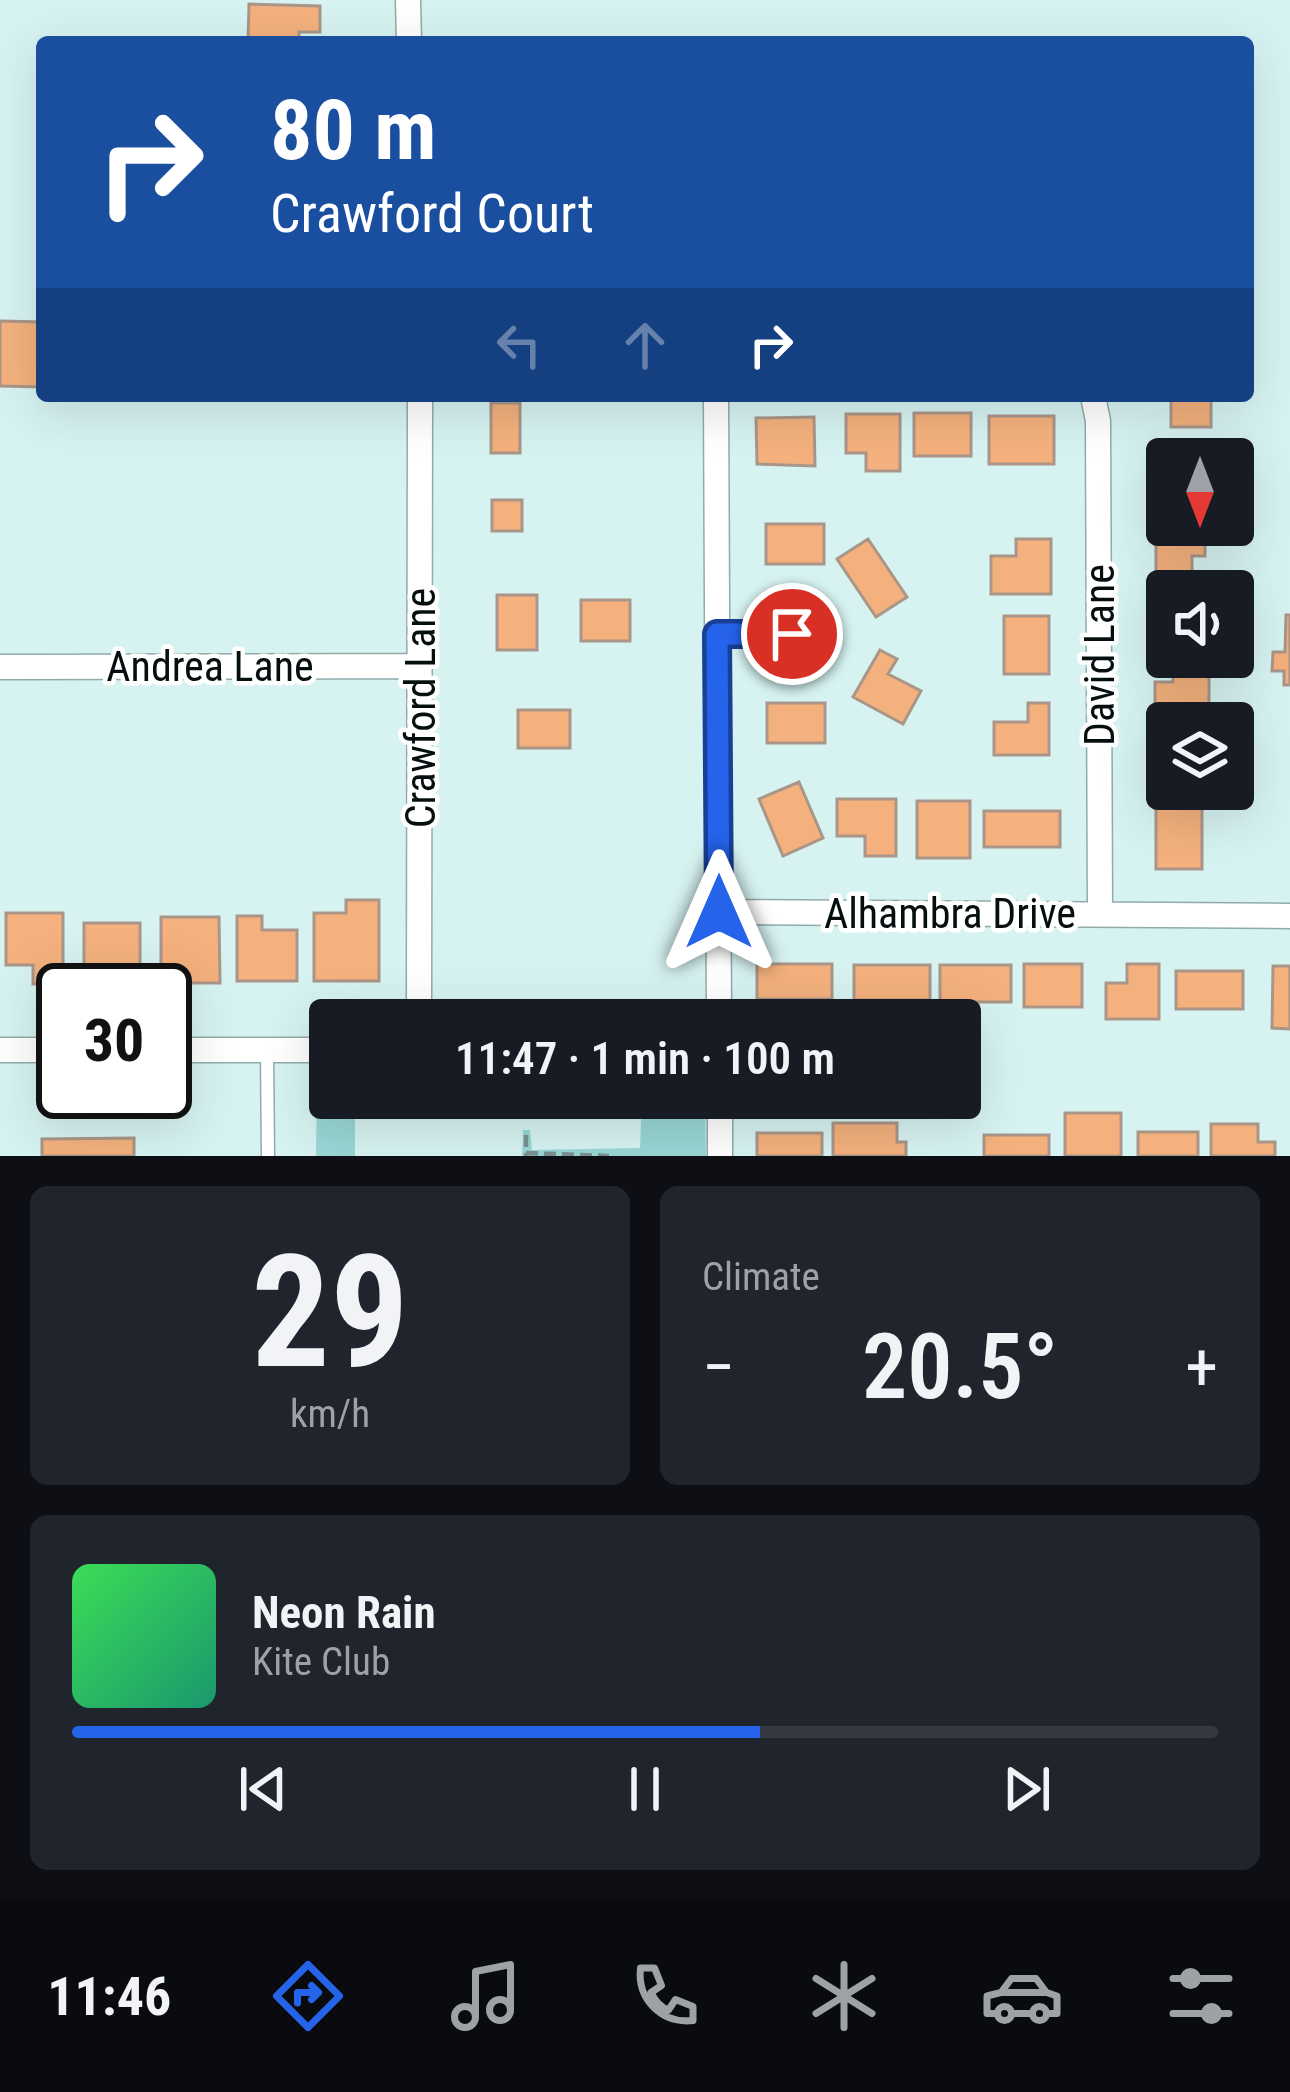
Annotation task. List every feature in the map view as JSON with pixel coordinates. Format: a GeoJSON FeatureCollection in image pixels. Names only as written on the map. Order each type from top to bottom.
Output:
{"type":"FeatureCollection","features":[{"type":"Feature","properties":{"kind":"street"},"geometry":{"type":"LineString","coordinates":[[408,0],[409,36]]}},
{"type":"Feature","properties":{"kind":"street","name":"Crawford Lane"},"geometry":{"type":"LineString","coordinates":[[419,999],[420,402]]}},
{"type":"Feature","properties":{"kind":"street"},"geometry":{"type":"LineString","coordinates":[[716,402],[719,999]]}},
{"type":"Feature","properties":{"kind":"street","name":"David Lane"},"geometry":{"type":"LineString","coordinates":[[1094,402],[1100,914]]}},
{"type":"Feature","properties":{"kind":"street"},"geometry":{"type":"LineString","coordinates":[[717,634],[792,634]]}},
{"type":"Feature","properties":{"kind":"street","name":"Andrea Lane"},"geometry":{"type":"LineString","coordinates":[[0,667],[421,666]]}},
{"type":"Feature","properties":{"kind":"street","name":"Alhambra Drive"},"geometry":{"type":"LineString","coordinates":[[719,912],[1290,916]]}},
{"type":"Feature","properties":{"kind":"street"},"geometry":{"type":"LineString","coordinates":[[0,1051],[36,1050]]}},
{"type":"Feature","properties":{"kind":"street"},"geometry":{"type":"LineString","coordinates":[[192,1050],[309,1050]]}},
{"type":"Feature","properties":{"kind":"street"},"geometry":{"type":"LineString","coordinates":[[720,1119],[720,1156]]}},
{"type":"Feature","properties":{"kind":"lane"},"geometry":{"type":"LineString","coordinates":[[267,1050],[268,1156]]}},
{"type":"Feature","properties":{"kind":"path"},"geometry":{"type":"LineString","coordinates":[[526,1135],[526,1155],[609,1156]]}},
{"type":"Feature","properties":{"kind":"shaded area"},"geometry":{"type":"Polygon","coordinates":[[[316,1119],[355,1119],[355,1156],[316,1156],[316,1119]]]}},
{"type":"Feature","properties":{"kind":"shaded area"},"geometry":{"type":"Polygon","coordinates":[[[641,1119],[705,1119],[706,1156],[522,1156],[523,1130],[530,1130],[532,1150],[640,1148],[641,1119]]]}},
{"type":"Feature","properties":{"kind":"building"},"geometry":{"type":"Polygon","coordinates":[[[249,4],[320,6],[320,32],[248,36],[249,4]]]}},
{"type":"Feature","properties":{"kind":"building"},"geometry":{"type":"Polygon","coordinates":[[[0,321],[36,322],[36,387],[0,386],[0,321]]]}},
{"type":"Feature","properties":{"kind":"building"},"geometry":{"type":"Polygon","coordinates":[[[1171,402],[1211,402],[1211,427],[1171,427],[1171,402]]]}},
{"type":"Feature","properties":{"kind":"building"},"geometry":{"type":"Polygon","coordinates":[[[491,403],[520,403],[520,453],[491,453],[491,403]]]}},
{"type":"Feature","properties":{"kind":"building"},"geometry":{"type":"Polygon","coordinates":[[[914,413],[971,413],[971,456],[914,456],[914,413]]]}},
{"type":"Feature","properties":{"kind":"building"},"geometry":{"type":"Polygon","coordinates":[[[846,414],[900,414],[900,471],[866,471],[866,453],[846,453],[846,414]]]}},
{"type":"Feature","properties":{"kind":"building"},"geometry":{"type":"Polygon","coordinates":[[[989,416],[1054,416],[1054,464],[989,464],[989,416]]]}},
{"type":"Feature","properties":{"kind":"building"},"geometry":{"type":"Polygon","coordinates":[[[814,417],[815,466],[757,464],[756,418],[814,417]]]}},
{"type":"Feature","properties":{"kind":"building"},"geometry":{"type":"Polygon","coordinates":[[[492,500],[522,500],[522,531],[492,531],[492,500]]]}},
{"type":"Feature","properties":{"kind":"building"},"geometry":{"type":"Polygon","coordinates":[[[766,524],[824,524],[824,564],[766,564],[766,524]]]}},
{"type":"Feature","properties":{"kind":"building"},"geometry":{"type":"Polygon","coordinates":[[[868,539],[907,597],[876,617],[837,559],[868,539]]]}},
{"type":"Feature","properties":{"kind":"building"},"geometry":{"type":"Polygon","coordinates":[[[1016,539],[1051,539],[1051,594],[991,594],[991,556],[1016,556],[1016,539]]]}},
{"type":"Feature","properties":{"kind":"building"},"geometry":{"type":"Polygon","coordinates":[[[1156,546],[1205,546],[1205,556],[1192,556],[1192,570],[1156,570],[1156,546]]]}},
{"type":"Feature","properties":{"kind":"building"},"geometry":{"type":"Polygon","coordinates":[[[497,595],[537,595],[537,650],[497,650],[497,595]]]}},
{"type":"Feature","properties":{"kind":"building"},"geometry":{"type":"Polygon","coordinates":[[[581,600],[630,600],[630,641],[581,641],[581,600]]]}},
{"type":"Feature","properties":{"kind":"building"},"geometry":{"type":"Polygon","coordinates":[[[1286,615],[1290,615],[1290,685],[1284,685],[1284,671],[1272,671],[1273,652],[1285,652],[1286,615]]]}},
{"type":"Feature","properties":{"kind":"building"},"geometry":{"type":"Polygon","coordinates":[[[1004,616],[1049,616],[1049,674],[1004,674],[1004,616]]]}},
{"type":"Feature","properties":{"kind":"building"},"geometry":{"type":"Polygon","coordinates":[[[880,650],[897,659],[888,674],[921,691],[903,724],[853,697],[880,650]]]}},
{"type":"Feature","properties":{"kind":"building"},"geometry":{"type":"Polygon","coordinates":[[[1173,678],[1209,678],[1209,702],[1155,702],[1155,682],[1173,682],[1173,678]]]}},
{"type":"Feature","properties":{"kind":"building"},"geometry":{"type":"Polygon","coordinates":[[[767,703],[825,703],[825,743],[767,743],[767,703]]]}},
{"type":"Feature","properties":{"kind":"building"},"geometry":{"type":"Polygon","coordinates":[[[1028,703],[1049,703],[1049,755],[994,755],[994,722],[1028,722],[1028,703]]]}},
{"type":"Feature","properties":{"kind":"building"},"geometry":{"type":"Polygon","coordinates":[[[518,710],[570,710],[570,748],[518,748],[518,710]]]}},
{"type":"Feature","properties":{"kind":"building"},"geometry":{"type":"Polygon","coordinates":[[[799,782],[823,838],[783,856],[759,799],[799,782]]]}},
{"type":"Feature","properties":{"kind":"building"},"geometry":{"type":"Polygon","coordinates":[[[837,799],[896,799],[896,856],[865,856],[865,836],[837,836],[837,799]]]}},
{"type":"Feature","properties":{"kind":"building"},"geometry":{"type":"Polygon","coordinates":[[[917,801],[970,801],[970,858],[917,858],[917,801]]]}},
{"type":"Feature","properties":{"kind":"building"},"geometry":{"type":"Polygon","coordinates":[[[1156,810],[1202,810],[1202,869],[1156,869],[1156,810]]]}},
{"type":"Feature","properties":{"kind":"building"},"geometry":{"type":"Polygon","coordinates":[[[984,811],[1060,811],[1060,847],[984,847],[984,811]]]}},
{"type":"Feature","properties":{"kind":"building"},"geometry":{"type":"Polygon","coordinates":[[[346,900],[379,900],[379,981],[314,981],[314,913],[346,913],[346,900]]]}},
{"type":"Feature","properties":{"kind":"building"},"geometry":{"type":"Polygon","coordinates":[[[6,913],[63,913],[63,963],[36,963],[36,984],[33,965],[6,965],[6,913]]]}},
{"type":"Feature","properties":{"kind":"building"},"geometry":{"type":"Polygon","coordinates":[[[237,916],[262,916],[262,930],[297,930],[297,981],[237,981],[237,916]]]}},
{"type":"Feature","properties":{"kind":"building"},"geometry":{"type":"Polygon","coordinates":[[[161,917],[219,917],[220,983],[192,983],[192,963],[161,963],[161,917]]]}},
{"type":"Feature","properties":{"kind":"building"},"geometry":{"type":"Polygon","coordinates":[[[84,923],[140,923],[140,963],[84,963],[84,923]]]}},
{"type":"Feature","properties":{"kind":"building"},"geometry":{"type":"Polygon","coordinates":[[[757,964],[832,964],[832,999],[757,999],[757,964]]]}},
{"type":"Feature","properties":{"kind":"building"},"geometry":{"type":"Polygon","coordinates":[[[1024,964],[1082,964],[1082,1007],[1024,1007],[1024,964]]]}},
{"type":"Feature","properties":{"kind":"building"},"geometry":{"type":"Polygon","coordinates":[[[1127,964],[1159,964],[1159,1019],[1106,1019],[1106,983],[1127,983],[1127,964]]]}},
{"type":"Feature","properties":{"kind":"building"},"geometry":{"type":"Polygon","coordinates":[[[854,965],[930,965],[930,999],[854,999],[854,965]]]}},
{"type":"Feature","properties":{"kind":"building"},"geometry":{"type":"Polygon","coordinates":[[[940,965],[1011,965],[1011,1002],[940,999],[940,965]]]}},
{"type":"Feature","properties":{"kind":"building"},"geometry":{"type":"Polygon","coordinates":[[[1273,966],[1290,966],[1290,1029],[1272,1028],[1273,966]]]}},
{"type":"Feature","properties":{"kind":"building"},"geometry":{"type":"Polygon","coordinates":[[[1176,971],[1243,971],[1243,1009],[1176,1009],[1176,971]]]}},
{"type":"Feature","properties":{"kind":"building"},"geometry":{"type":"Polygon","coordinates":[[[1065,1113],[1121,1113],[1121,1156],[1065,1156],[1065,1113]]]}},
{"type":"Feature","properties":{"kind":"building"},"geometry":{"type":"Polygon","coordinates":[[[833,1123],[897,1123],[897,1142],[906,1142],[906,1156],[833,1156],[833,1123]]]}},
{"type":"Feature","properties":{"kind":"building"},"geometry":{"type":"Polygon","coordinates":[[[1211,1124],[1258,1124],[1258,1142],[1275,1142],[1275,1156],[1211,1156],[1211,1124]]]}},
{"type":"Feature","properties":{"kind":"building"},"geometry":{"type":"Polygon","coordinates":[[[1138,1132],[1198,1132],[1198,1156],[1138,1156],[1138,1132]]]}},
{"type":"Feature","properties":{"kind":"building"},"geometry":{"type":"Polygon","coordinates":[[[757,1133],[822,1133],[822,1156],[757,1156],[757,1133]]]}},
{"type":"Feature","properties":{"kind":"building"},"geometry":{"type":"Polygon","coordinates":[[[984,1135],[1049,1135],[1049,1156],[984,1156],[984,1135]]]}},
{"type":"Feature","properties":{"kind":"building"},"geometry":{"type":"Polygon","coordinates":[[[134,1138],[134,1156],[42,1156],[42,1139],[134,1138]]]}},
{"type":"Feature","properties":{"kind":"route"},"geometry":{"type":"LineString","coordinates":[[719,912],[717,634],[792,634]]}}]}
